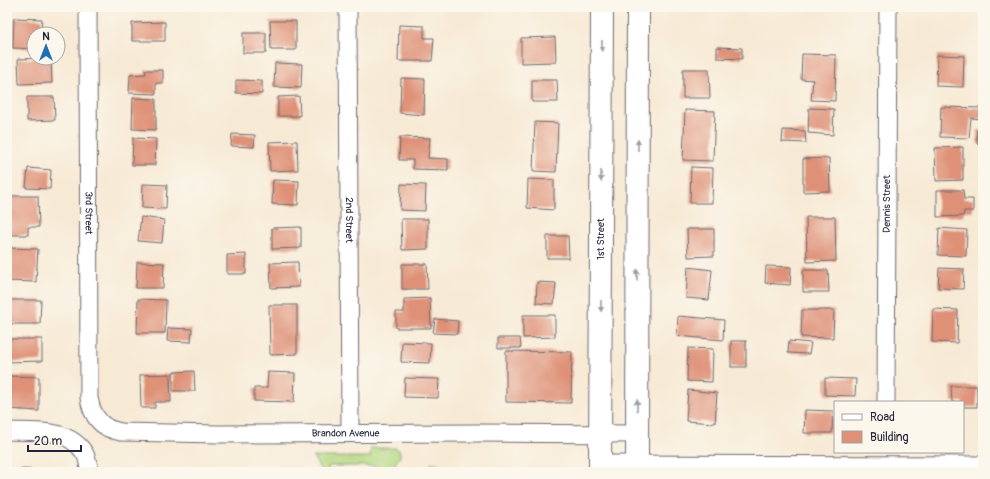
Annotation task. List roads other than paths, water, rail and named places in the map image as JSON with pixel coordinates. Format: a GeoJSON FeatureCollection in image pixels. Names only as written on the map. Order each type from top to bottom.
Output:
{"type":"FeatureCollection","features":[{"type":"Feature","properties":{"kind":"main road","name":"1st Street"},"geometry":{"type":"LineString","coordinates":[[600,468],[602,7]]}},
{"type":"Feature","properties":{"kind":"main road"},"geometry":{"type":"LineString","coordinates":[[637,468],[638,7]]}},
{"type":"Feature","properties":{"kind":"street","name":"3rd Street"},"geometry":{"type":"LineString","coordinates":[[88,7],[88,398],[90,408],[96,417]]}},
{"type":"Feature","properties":{"kind":"street","name":"2nd Street"},"geometry":{"type":"LineString","coordinates":[[348,7],[350,433]]}},
{"type":"Feature","properties":{"kind":"street","name":"Dennis Street"},"geometry":{"type":"LineString","coordinates":[[886,401],[888,7]]}},
{"type":"Feature","properties":{"kind":"street","name":"Brandon Avenue"},"geometry":{"type":"LineString","coordinates":[[96,417],[108,428],[121,432],[218,434],[637,434]]}},
{"type":"Feature","properties":{"kind":"street"},"geometry":{"type":"LineString","coordinates":[[7,431],[52,432],[65,437],[80,447],[86,456],[90,472]]}},
{"type":"Feature","properties":{"kind":"street"},"geometry":{"type":"LineString","coordinates":[[600,468],[886,463],[983,465]]}}]}
